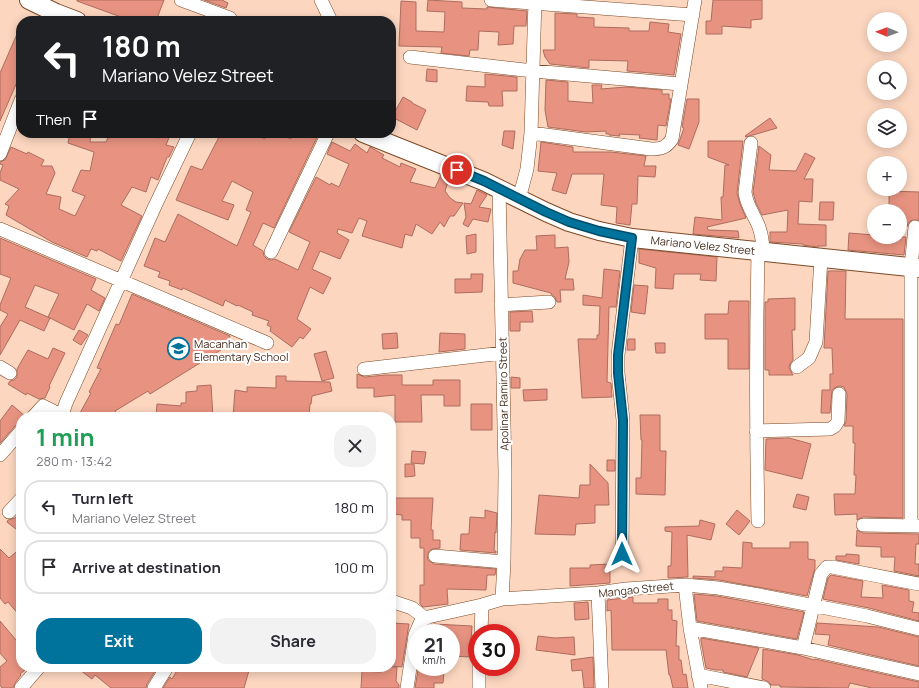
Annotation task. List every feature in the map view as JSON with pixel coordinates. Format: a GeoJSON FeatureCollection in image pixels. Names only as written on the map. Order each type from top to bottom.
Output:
{"type":"FeatureCollection","features":[{"type":"Feature","properties":{"kind":"street"},"geometry":{"type":"LineString","coordinates":[[29,0],[53,16]]}},
{"type":"Feature","properties":{"kind":"street"},"geometry":{"type":"LineString","coordinates":[[181,0],[225,16]]}},
{"type":"Feature","properties":{"kind":"street"},"geometry":{"type":"LineString","coordinates":[[321,0],[329,16]]}},
{"type":"Feature","properties":{"kind":"street"},"geometry":{"type":"LineString","coordinates":[[491,0],[535,2],[692,15]]}},
{"type":"Feature","properties":{"kind":"street"},"geometry":{"type":"LineString","coordinates":[[531,133],[643,148],[660,149],[667,146],[672,139],[695,0]]}},
{"type":"Feature","properties":{"kind":"street"},"geometry":{"type":"LineString","coordinates":[[519,199],[527,169],[531,133],[535,2]]}},
{"type":"Feature","properties":{"kind":"street"},"geometry":{"type":"LineString","coordinates":[[410,57],[533,72],[680,84]]}},
{"type":"Feature","properties":{"kind":"street"},"geometry":{"type":"LineString","coordinates":[[0,154],[16,113]]}},
{"type":"Feature","properties":{"kind":"street"},"geometry":{"type":"LineString","coordinates":[[65,412],[83,365],[188,138]]}},
{"type":"Feature","properties":{"kind":"street"},"geometry":{"type":"LineString","coordinates":[[271,252],[326,138]]}},
{"type":"Feature","properties":{"kind":"street","name":"Mariano Velez Street"},"geometry":{"type":"LineString","coordinates":[[376,138],[484,181],[569,222],[599,231],[632,238],[915,267]]}},
{"type":"Feature","properties":{"kind":"street"},"geometry":{"type":"LineString","coordinates":[[751,143],[745,192],[746,198],[763,239],[756,328],[758,521]]}},
{"type":"Feature","properties":{"kind":"street","name":"Apolinar Ramiro Street"},"geometry":{"type":"LineString","coordinates":[[500,188],[505,473],[502,599]]}},
{"type":"Feature","properties":{"kind":"street"},"geometry":{"type":"LineString","coordinates":[[863,526],[915,526],[915,227]]}},
{"type":"Feature","properties":{"kind":"street"},"geometry":{"type":"LineString","coordinates":[[0,229],[267,342]]}},
{"type":"Feature","properties":{"kind":"street"},"geometry":{"type":"LineString","coordinates":[[622,554],[623,420],[618,373],[618,355],[632,238]]}},
{"type":"Feature","properties":{"kind":"street"},"geometry":{"type":"LineString","coordinates":[[797,367],[809,358],[816,342],[821,258]]}},
{"type":"Feature","properties":{"kind":"street"},"geometry":{"type":"LineString","coordinates":[[501,305],[549,302]]}},
{"type":"Feature","properties":{"kind":"street"},"geometry":{"type":"LineString","coordinates":[[364,369],[503,353]]}},
{"type":"Feature","properties":{"kind":"street"},"geometry":{"type":"LineString","coordinates":[[756,431],[830,429],[835,426],[838,421],[839,394]]}},
{"type":"Feature","properties":{"kind":"street"},"geometry":{"type":"LineString","coordinates":[[38,412],[43,406],[56,412]]}},
{"type":"Feature","properties":{"kind":"street"},"geometry":{"type":"LineString","coordinates":[[0,455],[16,437]]}},
{"type":"Feature","properties":{"kind":"street"},"geometry":{"type":"LineString","coordinates":[[9,512],[16,504]]}},
{"type":"Feature","properties":{"kind":"street"},"geometry":{"type":"LineString","coordinates":[[435,556],[504,562]]}},
{"type":"Feature","properties":{"kind":"street"},"geometry":{"type":"LineString","coordinates":[[803,648],[820,574],[827,568],[832,567],[919,584]]}},
{"type":"Feature","properties":{"kind":"street"},"geometry":{"type":"LineString","coordinates":[[685,585],[690,628],[701,688]]}},
{"type":"Feature","properties":{"kind":"street","name":"Mangao Street"},"geometry":{"type":"LineString","coordinates":[[425,618],[502,599],[598,593],[626,589],[685,585],[718,588],[867,616],[919,630]]}},
{"type":"Feature","properties":{"kind":"street"},"geometry":{"type":"LineString","coordinates":[[598,593],[602,688]]}},
{"type":"Feature","properties":{"kind":"street"},"geometry":{"type":"LineString","coordinates":[[396,603],[412,608],[425,618],[421,621],[415,635],[407,688]]}},
{"type":"Feature","properties":{"kind":"street"},"geometry":{"type":"LineString","coordinates":[[481,624],[482,605]]}},
{"type":"Feature","properties":{"kind":"street"},"geometry":{"type":"LineString","coordinates":[[690,628],[803,648],[919,674]]}},
{"type":"Feature","properties":{"kind":"street"},"geometry":{"type":"LineString","coordinates":[[21,688],[35,672]]}},
{"type":"Feature","properties":{"kind":"street"},"geometry":{"type":"LineString","coordinates":[[154,688],[162,672]]}},
{"type":"Feature","properties":{"kind":"street"},"geometry":{"type":"LineString","coordinates":[[698,675],[764,688]]}},
{"type":"Feature","properties":{"kind":"street"},"geometry":{"type":"LineString","coordinates":[[478,688],[479,676]]}},
{"type":"Feature","properties":{"kind":"building"},"geometry":{"type":"Polygon","coordinates":[[[164,0],[158,16],[118,16],[77,1],[164,0]]]}},
{"type":"Feature","properties":{"kind":"building"},"geometry":{"type":"Polygon","coordinates":[[[204,0],[222,0],[228,3],[226,8],[204,0]]]}},
{"type":"Feature","properties":{"kind":"building"},"geometry":{"type":"Polygon","coordinates":[[[428,0],[462,2],[462,8],[487,9],[487,7],[527,11],[526,26],[514,26],[513,44],[498,45],[499,32],[479,31],[478,50],[470,50],[469,56],[441,53],[442,47],[399,46],[401,1],[416,2],[416,31],[444,32],[445,12],[427,11],[428,0]]]}},
{"type":"Feature","properties":{"kind":"building"},"geometry":{"type":"Polygon","coordinates":[[[713,0],[762,0],[762,19],[751,20],[751,28],[722,26],[722,34],[706,34],[706,21],[711,21],[713,0]]]}},
{"type":"Feature","properties":{"kind":"building"},"geometry":{"type":"Polygon","coordinates":[[[555,13],[577,14],[577,17],[594,18],[594,27],[629,28],[629,31],[649,31],[650,22],[669,24],[668,32],[681,34],[674,75],[627,71],[628,61],[589,60],[589,68],[550,64],[545,57],[543,50],[555,50],[555,13]]]}},
{"type":"Feature","properties":{"kind":"building"},"geometry":{"type":"Polygon","coordinates":[[[16,36],[16,84],[0,121],[0,73],[16,36]]]}},
{"type":"Feature","properties":{"kind":"building"},"geometry":{"type":"Polygon","coordinates":[[[427,69],[437,70],[437,82],[426,81],[427,69]]]}},
{"type":"Feature","properties":{"kind":"building"},"geometry":{"type":"Polygon","coordinates":[[[485,74],[517,77],[517,91],[502,91],[503,106],[489,106],[488,102],[466,101],[467,86],[485,87],[485,74]]]}},
{"type":"Feature","properties":{"kind":"building"},"geometry":{"type":"Polygon","coordinates":[[[546,80],[568,82],[568,101],[593,103],[592,85],[602,85],[601,89],[626,87],[662,90],[662,94],[669,94],[669,99],[671,99],[666,126],[658,125],[657,140],[639,138],[640,135],[619,134],[620,136],[606,134],[606,131],[586,132],[548,127],[545,110],[546,80]]]}},
{"type":"Feature","properties":{"kind":"building"},"geometry":{"type":"Polygon","coordinates":[[[403,97],[426,110],[417,130],[396,119],[396,110],[403,97]]]}},
{"type":"Feature","properties":{"kind":"building"},"geometry":{"type":"Polygon","coordinates":[[[687,99],[699,99],[699,122],[689,149],[678,145],[684,128],[682,127],[687,99]]]}},
{"type":"Feature","properties":{"kind":"building"},"geometry":{"type":"Polygon","coordinates":[[[770,118],[777,128],[746,137],[745,136],[770,118]]]}},
{"type":"Feature","properties":{"kind":"building"},"geometry":{"type":"Polygon","coordinates":[[[504,131],[515,131],[513,149],[502,145],[504,131]]]}},
{"type":"Feature","properties":{"kind":"building"},"geometry":{"type":"Polygon","coordinates":[[[69,138],[90,138],[90,142],[106,142],[108,138],[169,138],[166,145],[174,147],[169,157],[167,157],[158,180],[151,177],[146,192],[132,187],[121,205],[142,216],[121,261],[98,249],[97,251],[91,249],[87,257],[52,242],[6,215],[9,206],[5,204],[19,189],[0,180],[0,173],[3,165],[0,164],[0,162],[5,160],[11,147],[27,154],[28,152],[44,160],[41,166],[52,166],[55,173],[46,194],[61,197],[59,209],[75,216],[85,196],[72,191],[81,170],[90,171],[94,152],[68,143],[69,138]]]}},
{"type":"Feature","properties":{"kind":"building"},"geometry":{"type":"Polygon","coordinates":[[[218,138],[317,138],[274,228],[263,223],[253,245],[263,251],[264,256],[267,259],[275,259],[298,270],[310,242],[289,232],[316,177],[330,185],[331,183],[339,187],[349,164],[327,154],[332,142],[350,151],[355,144],[367,153],[370,147],[384,155],[382,158],[400,167],[401,163],[416,169],[410,182],[435,188],[441,175],[449,179],[445,191],[450,198],[456,202],[463,203],[454,216],[450,216],[444,227],[440,222],[432,234],[416,224],[412,236],[405,234],[402,248],[362,236],[367,221],[359,218],[352,233],[338,229],[337,233],[349,240],[340,259],[320,251],[312,269],[331,278],[323,294],[310,287],[297,319],[311,329],[303,339],[300,337],[292,347],[270,331],[271,327],[267,325],[269,321],[252,315],[253,312],[225,300],[223,306],[183,288],[182,290],[169,285],[170,281],[158,277],[160,272],[144,266],[155,238],[165,242],[178,214],[237,246],[251,212],[246,210],[253,192],[232,181],[222,201],[234,205],[228,220],[176,200],[191,166],[202,170],[218,138]]]}},
{"type":"Feature","properties":{"kind":"building"},"geometry":{"type":"Polygon","coordinates":[[[708,141],[743,141],[737,193],[746,218],[707,227],[708,230],[738,231],[739,238],[693,234],[695,217],[722,220],[721,197],[723,197],[725,165],[729,165],[708,157],[708,141]]]}},
{"type":"Feature","properties":{"kind":"building"},"geometry":{"type":"Polygon","coordinates":[[[541,142],[573,147],[573,152],[611,152],[646,156],[644,166],[656,166],[655,177],[638,176],[637,204],[632,204],[630,225],[616,223],[617,207],[601,205],[604,174],[572,174],[566,194],[552,190],[557,173],[538,171],[541,142]]]}},
{"type":"Feature","properties":{"kind":"building"},"geometry":{"type":"Polygon","coordinates":[[[759,146],[771,155],[769,170],[796,171],[805,153],[815,158],[804,179],[813,179],[812,202],[799,201],[798,224],[826,225],[826,246],[818,247],[803,244],[770,242],[770,232],[787,232],[788,210],[762,215],[756,203],[753,192],[759,146]]]}},
{"type":"Feature","properties":{"kind":"building"},"geometry":{"type":"Polygon","coordinates":[[[477,190],[487,195],[479,207],[491,209],[488,222],[473,219],[468,227],[463,224],[466,217],[464,203],[471,204],[477,190]]]}},
{"type":"Feature","properties":{"kind":"building"},"geometry":{"type":"Polygon","coordinates":[[[907,192],[919,192],[919,220],[912,220],[908,223],[907,227],[907,204],[889,204],[889,196],[907,196],[907,192]]]}},
{"type":"Feature","properties":{"kind":"building"},"geometry":{"type":"Polygon","coordinates":[[[820,202],[834,202],[833,220],[819,220],[820,202]]]}},
{"type":"Feature","properties":{"kind":"building"},"geometry":{"type":"Polygon","coordinates":[[[849,233],[867,234],[867,244],[905,244],[904,255],[848,250],[849,233]]]}},
{"type":"Feature","properties":{"kind":"building"},"geometry":{"type":"Polygon","coordinates":[[[476,234],[476,252],[467,254],[466,236],[476,234]]]}},
{"type":"Feature","properties":{"kind":"building"},"geometry":{"type":"Polygon","coordinates":[[[555,235],[555,248],[568,247],[569,262],[565,279],[573,279],[574,290],[560,290],[561,302],[557,302],[551,293],[513,283],[513,271],[518,271],[520,259],[525,250],[537,250],[536,236],[555,235]]]}},
{"type":"Feature","properties":{"kind":"building"},"geometry":{"type":"Polygon","coordinates":[[[0,238],[96,279],[91,290],[105,298],[99,311],[87,304],[74,330],[50,318],[44,331],[20,320],[0,355],[0,327],[8,314],[0,310],[0,305],[11,278],[0,274],[0,238]],[[35,285],[25,307],[50,318],[48,317],[59,294],[35,285]]]}},
{"type":"Feature","properties":{"kind":"building"},"geometry":{"type":"Polygon","coordinates":[[[639,249],[717,257],[716,281],[700,280],[701,274],[674,274],[673,289],[655,288],[656,268],[639,263],[639,249]]]}},
{"type":"Feature","properties":{"kind":"building"},"geometry":{"type":"Polygon","coordinates":[[[604,269],[620,271],[616,307],[609,307],[607,382],[611,383],[612,397],[582,398],[578,339],[597,339],[597,335],[599,335],[600,306],[583,305],[583,295],[602,298],[604,269]]]}},
{"type":"Feature","properties":{"kind":"building"},"geometry":{"type":"Polygon","coordinates":[[[828,271],[846,271],[845,319],[903,319],[903,518],[863,517],[857,520],[857,514],[835,515],[834,494],[855,494],[856,475],[854,475],[855,443],[853,443],[853,426],[844,426],[846,421],[847,394],[844,387],[836,387],[832,390],[830,413],[821,413],[822,390],[830,390],[830,374],[833,374],[832,348],[824,348],[828,271]]]}},
{"type":"Feature","properties":{"kind":"building"},"geometry":{"type":"Polygon","coordinates":[[[471,274],[483,274],[482,292],[455,293],[455,279],[471,279],[471,274]]]}},
{"type":"Feature","properties":{"kind":"building"},"geometry":{"type":"Polygon","coordinates":[[[634,285],[648,286],[645,314],[631,312],[634,285]]]}},
{"type":"Feature","properties":{"kind":"building","name":"Macanhan Elementary School"},"geometry":{"type":"Polygon","coordinates":[[[132,294],[230,336],[224,348],[150,394],[148,391],[115,411],[116,412],[81,412],[91,393],[89,392],[101,369],[97,368],[116,324],[119,325],[132,294]]]}},
{"type":"Feature","properties":{"kind":"building"},"geometry":{"type":"Polygon","coordinates":[[[795,298],[795,330],[792,330],[793,360],[789,368],[793,375],[769,375],[769,370],[765,370],[765,302],[768,302],[768,299],[795,298]]]}},
{"type":"Feature","properties":{"kind":"building"},"geometry":{"type":"Polygon","coordinates":[[[729,301],[749,301],[749,369],[728,369],[728,339],[705,339],[705,314],[728,314],[729,301]]]}},
{"type":"Feature","properties":{"kind":"building"},"geometry":{"type":"Polygon","coordinates":[[[532,311],[533,322],[520,322],[520,331],[510,331],[510,312],[532,311]]]}},
{"type":"Feature","properties":{"kind":"building"},"geometry":{"type":"Polygon","coordinates":[[[79,330],[88,335],[81,345],[73,340],[79,330]]]}},
{"type":"Feature","properties":{"kind":"building"},"geometry":{"type":"Polygon","coordinates":[[[397,333],[398,348],[383,349],[382,334],[397,333]]]}},
{"type":"Feature","properties":{"kind":"building"},"geometry":{"type":"Polygon","coordinates":[[[440,333],[465,334],[465,349],[439,352],[440,333]]]}},
{"type":"Feature","properties":{"kind":"building"},"geometry":{"type":"Polygon","coordinates":[[[628,339],[635,339],[635,350],[627,350],[628,339]]]}},
{"type":"Feature","properties":{"kind":"building"},"geometry":{"type":"Polygon","coordinates":[[[655,343],[665,343],[665,353],[656,353],[655,343]]]}},
{"type":"Feature","properties":{"kind":"building"},"geometry":{"type":"Polygon","coordinates":[[[53,348],[65,353],[49,386],[50,387],[45,398],[39,399],[27,393],[26,395],[8,384],[17,377],[17,369],[28,350],[48,359],[53,348]]]}},
{"type":"Feature","properties":{"kind":"building"},"geometry":{"type":"Polygon","coordinates":[[[326,351],[334,378],[322,381],[314,354],[326,351]]]}},
{"type":"Feature","properties":{"kind":"building"},"geometry":{"type":"Polygon","coordinates":[[[357,374],[365,377],[402,375],[402,385],[433,385],[433,380],[460,380],[460,406],[444,406],[444,395],[421,395],[422,422],[396,422],[395,395],[374,397],[374,388],[357,388],[357,374]]]}},
{"type":"Feature","properties":{"kind":"building"},"geometry":{"type":"Polygon","coordinates":[[[276,376],[286,376],[286,381],[330,382],[332,391],[312,396],[309,412],[233,412],[235,390],[247,392],[247,387],[276,388],[276,376]]]}},
{"type":"Feature","properties":{"kind":"building"},"geometry":{"type":"Polygon","coordinates":[[[511,377],[520,378],[520,388],[511,388],[511,377]]]}},
{"type":"Feature","properties":{"kind":"building"},"geometry":{"type":"Polygon","coordinates":[[[211,385],[213,412],[156,412],[157,404],[181,406],[181,403],[186,403],[186,392],[197,391],[197,386],[211,385]]]}},
{"type":"Feature","properties":{"kind":"building"},"geometry":{"type":"Polygon","coordinates":[[[547,389],[547,400],[524,401],[523,390],[547,389]]]}},
{"type":"Feature","properties":{"kind":"building"},"geometry":{"type":"Polygon","coordinates":[[[471,404],[492,404],[492,430],[471,430],[471,404]]]}},
{"type":"Feature","properties":{"kind":"building"},"geometry":{"type":"Polygon","coordinates":[[[12,405],[20,412],[16,412],[16,425],[0,443],[0,421],[12,405]]]}},
{"type":"Feature","properties":{"kind":"building"},"geometry":{"type":"Polygon","coordinates":[[[640,415],[660,415],[660,451],[666,451],[665,495],[636,494],[636,478],[641,478],[642,440],[640,415]]]}},
{"type":"Feature","properties":{"kind":"building"},"geometry":{"type":"Polygon","coordinates":[[[789,438],[811,444],[802,479],[765,470],[766,439],[789,438]]]}},
{"type":"Feature","properties":{"kind":"building"},"geometry":{"type":"Polygon","coordinates":[[[412,451],[426,452],[424,464],[411,463],[412,451]]]}},
{"type":"Feature","properties":{"kind":"building"},"geometry":{"type":"Polygon","coordinates":[[[607,460],[615,460],[615,471],[607,471],[607,460]]]}},
{"type":"Feature","properties":{"kind":"building"},"geometry":{"type":"Polygon","coordinates":[[[405,464],[414,464],[415,476],[405,477],[405,464]]]}},
{"type":"Feature","properties":{"kind":"building"},"geometry":{"type":"Polygon","coordinates":[[[590,464],[608,483],[609,505],[595,505],[595,523],[576,524],[575,535],[535,534],[539,495],[579,498],[580,485],[590,485],[590,464]]]}},
{"type":"Feature","properties":{"kind":"building"},"geometry":{"type":"Polygon","coordinates":[[[797,494],[809,497],[806,510],[793,507],[797,494]]]}},
{"type":"Feature","properties":{"kind":"building"},"geometry":{"type":"Polygon","coordinates":[[[396,498],[433,498],[431,530],[433,530],[433,540],[440,540],[440,548],[429,551],[427,555],[428,560],[434,564],[496,569],[495,575],[487,575],[486,590],[447,589],[448,604],[423,607],[420,604],[420,585],[424,585],[424,548],[420,548],[420,538],[411,538],[411,520],[402,520],[402,515],[396,514],[396,498]]]}},
{"type":"Feature","properties":{"kind":"building"},"geometry":{"type":"Polygon","coordinates":[[[485,510],[497,513],[494,551],[496,551],[496,553],[460,550],[461,534],[469,534],[470,517],[485,518],[485,510]]]}},
{"type":"Feature","properties":{"kind":"building"},"geometry":{"type":"Polygon","coordinates":[[[737,510],[750,521],[739,535],[726,524],[737,510]]]}},
{"type":"Feature","properties":{"kind":"building"},"geometry":{"type":"Polygon","coordinates":[[[16,517],[16,529],[7,522],[8,520],[16,517]]]}},
{"type":"Feature","properties":{"kind":"building"},"geometry":{"type":"Polygon","coordinates":[[[700,520],[715,524],[711,540],[687,535],[688,577],[668,578],[668,566],[671,566],[672,532],[665,531],[665,527],[699,526],[700,520]]]}},
{"type":"Feature","properties":{"kind":"building"},"geometry":{"type":"Polygon","coordinates":[[[857,530],[863,533],[919,534],[919,544],[916,544],[915,564],[919,564],[919,576],[894,571],[895,557],[881,557],[881,547],[856,546],[857,530]]]}},
{"type":"Feature","properties":{"kind":"building"},"geometry":{"type":"Polygon","coordinates":[[[743,542],[752,543],[752,548],[790,548],[790,542],[808,542],[808,559],[815,560],[815,568],[807,596],[719,580],[693,578],[693,576],[715,577],[715,571],[723,571],[723,567],[742,568],[743,542]]]}},
{"type":"Feature","properties":{"kind":"building"},"geometry":{"type":"Polygon","coordinates":[[[0,549],[9,558],[16,552],[16,611],[8,602],[5,604],[0,598],[0,549]]]}},
{"type":"Feature","properties":{"kind":"building"},"geometry":{"type":"Polygon","coordinates":[[[846,554],[859,555],[859,564],[836,560],[836,556],[846,556],[846,554]]]}},
{"type":"Feature","properties":{"kind":"building"},"geometry":{"type":"Polygon","coordinates":[[[610,564],[610,583],[570,586],[570,568],[590,568],[590,565],[610,564]]]}},
{"type":"Feature","properties":{"kind":"building"},"geometry":{"type":"Polygon","coordinates":[[[831,575],[863,581],[861,597],[883,598],[882,585],[909,590],[909,601],[914,602],[912,612],[919,613],[919,621],[869,608],[823,599],[828,578],[831,575]]]}},
{"type":"Feature","properties":{"kind":"building"},"geometry":{"type":"Polygon","coordinates":[[[694,594],[717,596],[804,612],[797,639],[697,621],[694,594]]]}},
{"type":"Feature","properties":{"kind":"building"},"geometry":{"type":"Polygon","coordinates":[[[633,597],[633,603],[658,603],[658,599],[668,599],[668,610],[672,610],[672,620],[677,621],[676,646],[679,646],[679,660],[681,660],[683,675],[686,674],[688,688],[673,688],[669,675],[666,650],[612,650],[611,610],[607,611],[607,600],[633,597]]]}},
{"type":"Feature","properties":{"kind":"building"},"geometry":{"type":"Polygon","coordinates":[[[588,602],[589,619],[575,620],[574,603],[588,602]]]}},
{"type":"Feature","properties":{"kind":"building"},"geometry":{"type":"Polygon","coordinates":[[[0,621],[16,640],[16,672],[22,672],[13,688],[2,688],[0,685],[0,667],[7,661],[0,653],[0,621]]]}},
{"type":"Feature","properties":{"kind":"building"},"geometry":{"type":"Polygon","coordinates":[[[396,623],[409,624],[402,667],[396,666],[396,623]]]}},
{"type":"Feature","properties":{"kind":"building"},"geometry":{"type":"Polygon","coordinates":[[[817,623],[878,627],[919,637],[919,666],[828,645],[830,635],[815,634],[817,623]]]}},
{"type":"Feature","properties":{"kind":"building"},"geometry":{"type":"Polygon","coordinates":[[[460,625],[468,626],[468,657],[460,656],[460,625]]]}},
{"type":"Feature","properties":{"kind":"building"},"geometry":{"type":"Polygon","coordinates":[[[538,636],[555,638],[574,637],[575,655],[536,650],[538,636]]]}},
{"type":"Feature","properties":{"kind":"building"},"geometry":{"type":"Polygon","coordinates":[[[701,638],[759,648],[747,677],[723,672],[723,670],[706,668],[701,638]]]}},
{"type":"Feature","properties":{"kind":"building"},"geometry":{"type":"Polygon","coordinates":[[[763,649],[798,655],[814,660],[919,682],[919,688],[872,688],[850,683],[848,688],[780,687],[780,685],[771,685],[769,682],[762,679],[763,649]]]}},
{"type":"Feature","properties":{"kind":"building"},"geometry":{"type":"Polygon","coordinates":[[[593,657],[594,688],[584,688],[582,670],[572,671],[571,660],[593,657]]]}},
{"type":"Feature","properties":{"kind":"building"},"geometry":{"type":"Polygon","coordinates":[[[397,667],[396,681],[399,688],[361,688],[362,672],[396,672],[397,667]]]}},
{"type":"Feature","properties":{"kind":"building"},"geometry":{"type":"Polygon","coordinates":[[[83,672],[154,672],[146,688],[111,688],[95,675],[92,679],[83,672]]]}},
{"type":"Feature","properties":{"kind":"building"},"geometry":{"type":"Polygon","coordinates":[[[176,672],[249,672],[244,688],[163,688],[170,677],[172,679],[176,672]]]}},
{"type":"Feature","properties":{"kind":"building"},"geometry":{"type":"Polygon","coordinates":[[[417,676],[444,676],[443,683],[434,683],[434,688],[415,688],[417,676]]]}},
{"type":"Feature","properties":{"kind":"place","name":"Macanhan Elementary School"},"geometry":{"type":"Point","coordinates":[179,349]}},
{"type":"Feature","properties":{"kind":"route"},"geometry":{"type":"LineString","coordinates":[[457,170],[484,181],[569,222],[599,231],[632,238],[618,355],[618,373],[623,420],[622,554]]}}]}
